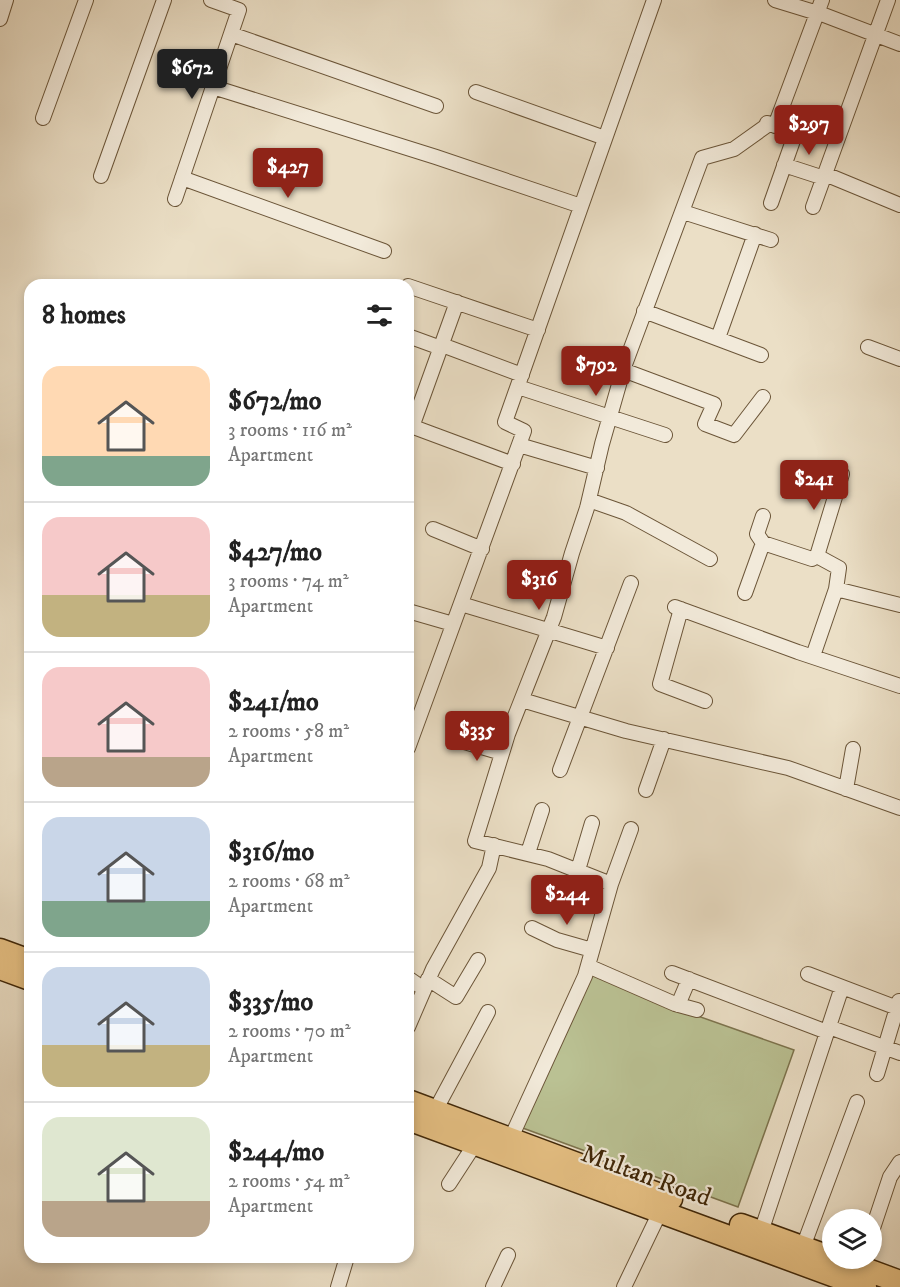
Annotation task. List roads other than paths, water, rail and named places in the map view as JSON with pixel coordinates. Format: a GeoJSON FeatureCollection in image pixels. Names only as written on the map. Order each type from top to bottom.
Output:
{"type":"FeatureCollection","features":[{"type":"Feature","properties":{"kind":"main road"},"geometry":{"type":"LineString","coordinates":[[0,950],[24,959]]}},
{"type":"Feature","properties":{"kind":"main road"},"geometry":{"type":"LineString","coordinates":[[0,968],[24,977]]}},
{"type":"Feature","properties":{"kind":"main road","name":"Multan Road"},"geometry":{"type":"LineString","coordinates":[[414,1103],[822,1254]]}},
{"type":"Feature","properties":{"kind":"main road","name":"Multan Road"},"geometry":{"type":"LineString","coordinates":[[414,1121],[660,1212],[900,1282]]}},
{"type":"Feature","properties":{"kind":"street"},"geometry":{"type":"LineString","coordinates":[[0,19],[6,0]]}},
{"type":"Feature","properties":{"kind":"street"},"geometry":{"type":"LineString","coordinates":[[43,118],[86,0]]}},
{"type":"Feature","properties":{"kind":"street"},"geometry":{"type":"LineString","coordinates":[[101,176],[164,0]]}},
{"type":"Feature","properties":{"kind":"street"},"geometry":{"type":"LineString","coordinates":[[175,199],[239,10],[211,0]]}},
{"type":"Feature","properties":{"kind":"street"},"geometry":{"type":"LineString","coordinates":[[414,731],[524,431],[505,422],[654,0]]}},
{"type":"Feature","properties":{"kind":"street"},"geometry":{"type":"LineString","coordinates":[[775,0],[820,7],[876,35],[900,44]]}},
{"type":"Feature","properties":{"kind":"street"},"geometry":{"type":"LineString","coordinates":[[813,207],[888,0]]}},
{"type":"Feature","properties":{"kind":"street"},"geometry":{"type":"LineString","coordinates":[[611,884],[528,853],[475,841],[502,753],[549,630],[589,500],[623,370],[702,158],[734,149],[768,123],[820,7]]}},
{"type":"Feature","properties":{"kind":"street"},"geometry":{"type":"LineString","coordinates":[[231,34],[436,106]]}},
{"type":"Feature","properties":{"kind":"street"},"geometry":{"type":"LineString","coordinates":[[213,87],[424,153],[581,206]]}},
{"type":"Feature","properties":{"kind":"street"},"geometry":{"type":"LineString","coordinates":[[476,92],[605,138]]}},
{"type":"Feature","properties":{"kind":"street"},"geometry":{"type":"LineString","coordinates":[[768,123],[812,137]]}},
{"type":"Feature","properties":{"kind":"street"},"geometry":{"type":"LineString","coordinates":[[771,203],[796,132]]}},
{"type":"Feature","properties":{"kind":"street"},"geometry":{"type":"LineString","coordinates":[[784,165],[825,176],[900,205]]}},
{"type":"Feature","properties":{"kind":"street"},"geometry":{"type":"LineString","coordinates":[[182,178],[384,251]]}},
{"type":"Feature","properties":{"kind":"street"},"geometry":{"type":"LineString","coordinates":[[683,212],[771,240]]}},
{"type":"Feature","properties":{"kind":"street"},"geometry":{"type":"LineString","coordinates":[[718,338],[755,234]]}},
{"type":"Feature","properties":{"kind":"street"},"geometry":{"type":"LineString","coordinates":[[414,289],[538,330]]}},
{"type":"Feature","properties":{"kind":"street"},"geometry":{"type":"LineString","coordinates":[[414,416],[458,302]]}},
{"type":"Feature","properties":{"kind":"street"},"geometry":{"type":"LineString","coordinates":[[644,311],[761,355]]}},
{"type":"Feature","properties":{"kind":"street"},"geometry":{"type":"LineString","coordinates":[[414,338],[442,346],[609,418],[665,435]]}},
{"type":"Feature","properties":{"kind":"street"},"geometry":{"type":"LineString","coordinates":[[868,347],[900,359]]}},
{"type":"Feature","properties":{"kind":"street"},"geometry":{"type":"LineString","coordinates":[[623,370],[714,404],[705,424],[734,435],[763,397]]}},
{"type":"Feature","properties":{"kind":"street"},"geometry":{"type":"LineString","coordinates":[[414,427],[513,464]]}},
{"type":"Feature","properties":{"kind":"street"},"geometry":{"type":"LineString","coordinates":[[519,445],[597,468]]}},
{"type":"Feature","properties":{"kind":"street"},"geometry":{"type":"LineString","coordinates":[[763,516],[757,534],[763,543],[812,559],[817,556],[842,474]]}},
{"type":"Feature","properties":{"kind":"street"},"geometry":{"type":"LineString","coordinates":[[589,500],[626,513],[710,559]]}},
{"type":"Feature","properties":{"kind":"street"},"geometry":{"type":"LineString","coordinates":[[433,529],[482,549]]}},
{"type":"Feature","properties":{"kind":"street"},"geometry":{"type":"LineString","coordinates":[[744,593],[763,543]]}},
{"type":"Feature","properties":{"kind":"street"},"geometry":{"type":"LineString","coordinates":[[813,656],[836,589],[839,568],[817,556]]}},
{"type":"Feature","properties":{"kind":"street"},"geometry":{"type":"LineString","coordinates":[[560,770],[631,583]]}},
{"type":"Feature","properties":{"kind":"street"},"geometry":{"type":"LineString","coordinates":[[836,589],[900,605]]}},
{"type":"Feature","properties":{"kind":"street"},"geometry":{"type":"LineString","coordinates":[[461,604],[607,648]]}},
{"type":"Feature","properties":{"kind":"street"},"geometry":{"type":"LineString","coordinates":[[705,701],[660,684],[678,608],[900,686]]}},
{"type":"Feature","properties":{"kind":"street"},"geometry":{"type":"LineString","coordinates":[[414,613],[453,624]]}},
{"type":"Feature","properties":{"kind":"street"},"geometry":{"type":"LineString","coordinates":[[522,700],[664,740],[788,768],[900,808]]}},
{"type":"Feature","properties":{"kind":"street"},"geometry":{"type":"LineString","coordinates":[[646,790],[664,740]]}},
{"type":"Feature","properties":{"kind":"street"},"geometry":{"type":"LineString","coordinates":[[461,741],[502,753]]}},
{"type":"Feature","properties":{"kind":"street"},"geometry":{"type":"LineString","coordinates":[[846,789],[853,749]]}},
{"type":"Feature","properties":{"kind":"street"},"geometry":{"type":"LineString","coordinates":[[528,853],[542,810]]}},
{"type":"Feature","properties":{"kind":"street"},"geometry":{"type":"LineString","coordinates":[[578,870],[592,823]]}},
{"type":"Feature","properties":{"kind":"street"},"geometry":{"type":"LineString","coordinates":[[510,1140],[569,1015],[588,966],[611,884],[631,829]]}},
{"type":"Feature","properties":{"kind":"street"},"geometry":{"type":"LineString","coordinates":[[414,1013],[426,984],[489,868],[495,845]]}},
{"type":"Feature","properties":{"kind":"street"},"geometry":{"type":"LineString","coordinates":[[532,928],[557,940],[592,950]]}},
{"type":"Feature","properties":{"kind":"street"},"geometry":{"type":"LineString","coordinates":[[414,980],[456,997],[478,960]]}},
{"type":"Feature","properties":{"kind":"street"},"geometry":{"type":"LineString","coordinates":[[588,966],[678,1005],[697,1010]]}},
{"type":"Feature","properties":{"kind":"street"},"geometry":{"type":"LineString","coordinates":[[672,973],[900,1053]]}},
{"type":"Feature","properties":{"kind":"street"},"geometry":{"type":"LineString","coordinates":[[808,974],[898,1011],[877,1074]]}},
{"type":"Feature","properties":{"kind":"street"},"geometry":{"type":"LineString","coordinates":[[678,1005],[689,979]]}},
{"type":"Feature","properties":{"kind":"street"},"geometry":{"type":"LineString","coordinates":[[761,1232],[842,987]]}},
{"type":"Feature","properties":{"kind":"street"},"geometry":{"type":"LineString","coordinates":[[435,1111],[488,1012]]}},
{"type":"Feature","properties":{"kind":"street"},"geometry":{"type":"LineString","coordinates":[[803,1247],[857,1102]]}},
{"type":"Feature","properties":{"kind":"street"},"geometry":{"type":"LineString","coordinates":[[449,1184],[475,1144]]}},
{"type":"Feature","properties":{"kind":"street"},"geometry":{"type":"LineString","coordinates":[[879,1209],[890,1178],[900,1162]]}},
{"type":"Feature","properties":{"kind":"street"},"geometry":{"type":"LineString","coordinates":[[624,1287],[660,1212]]}},
{"type":"Feature","properties":{"kind":"street"},"geometry":{"type":"LineString","coordinates":[[494,1287],[508,1255]]}},
{"type":"Feature","properties":{"kind":"street"},"geometry":{"type":"LineString","coordinates":[[338,1287],[345,1263]]}}]}
